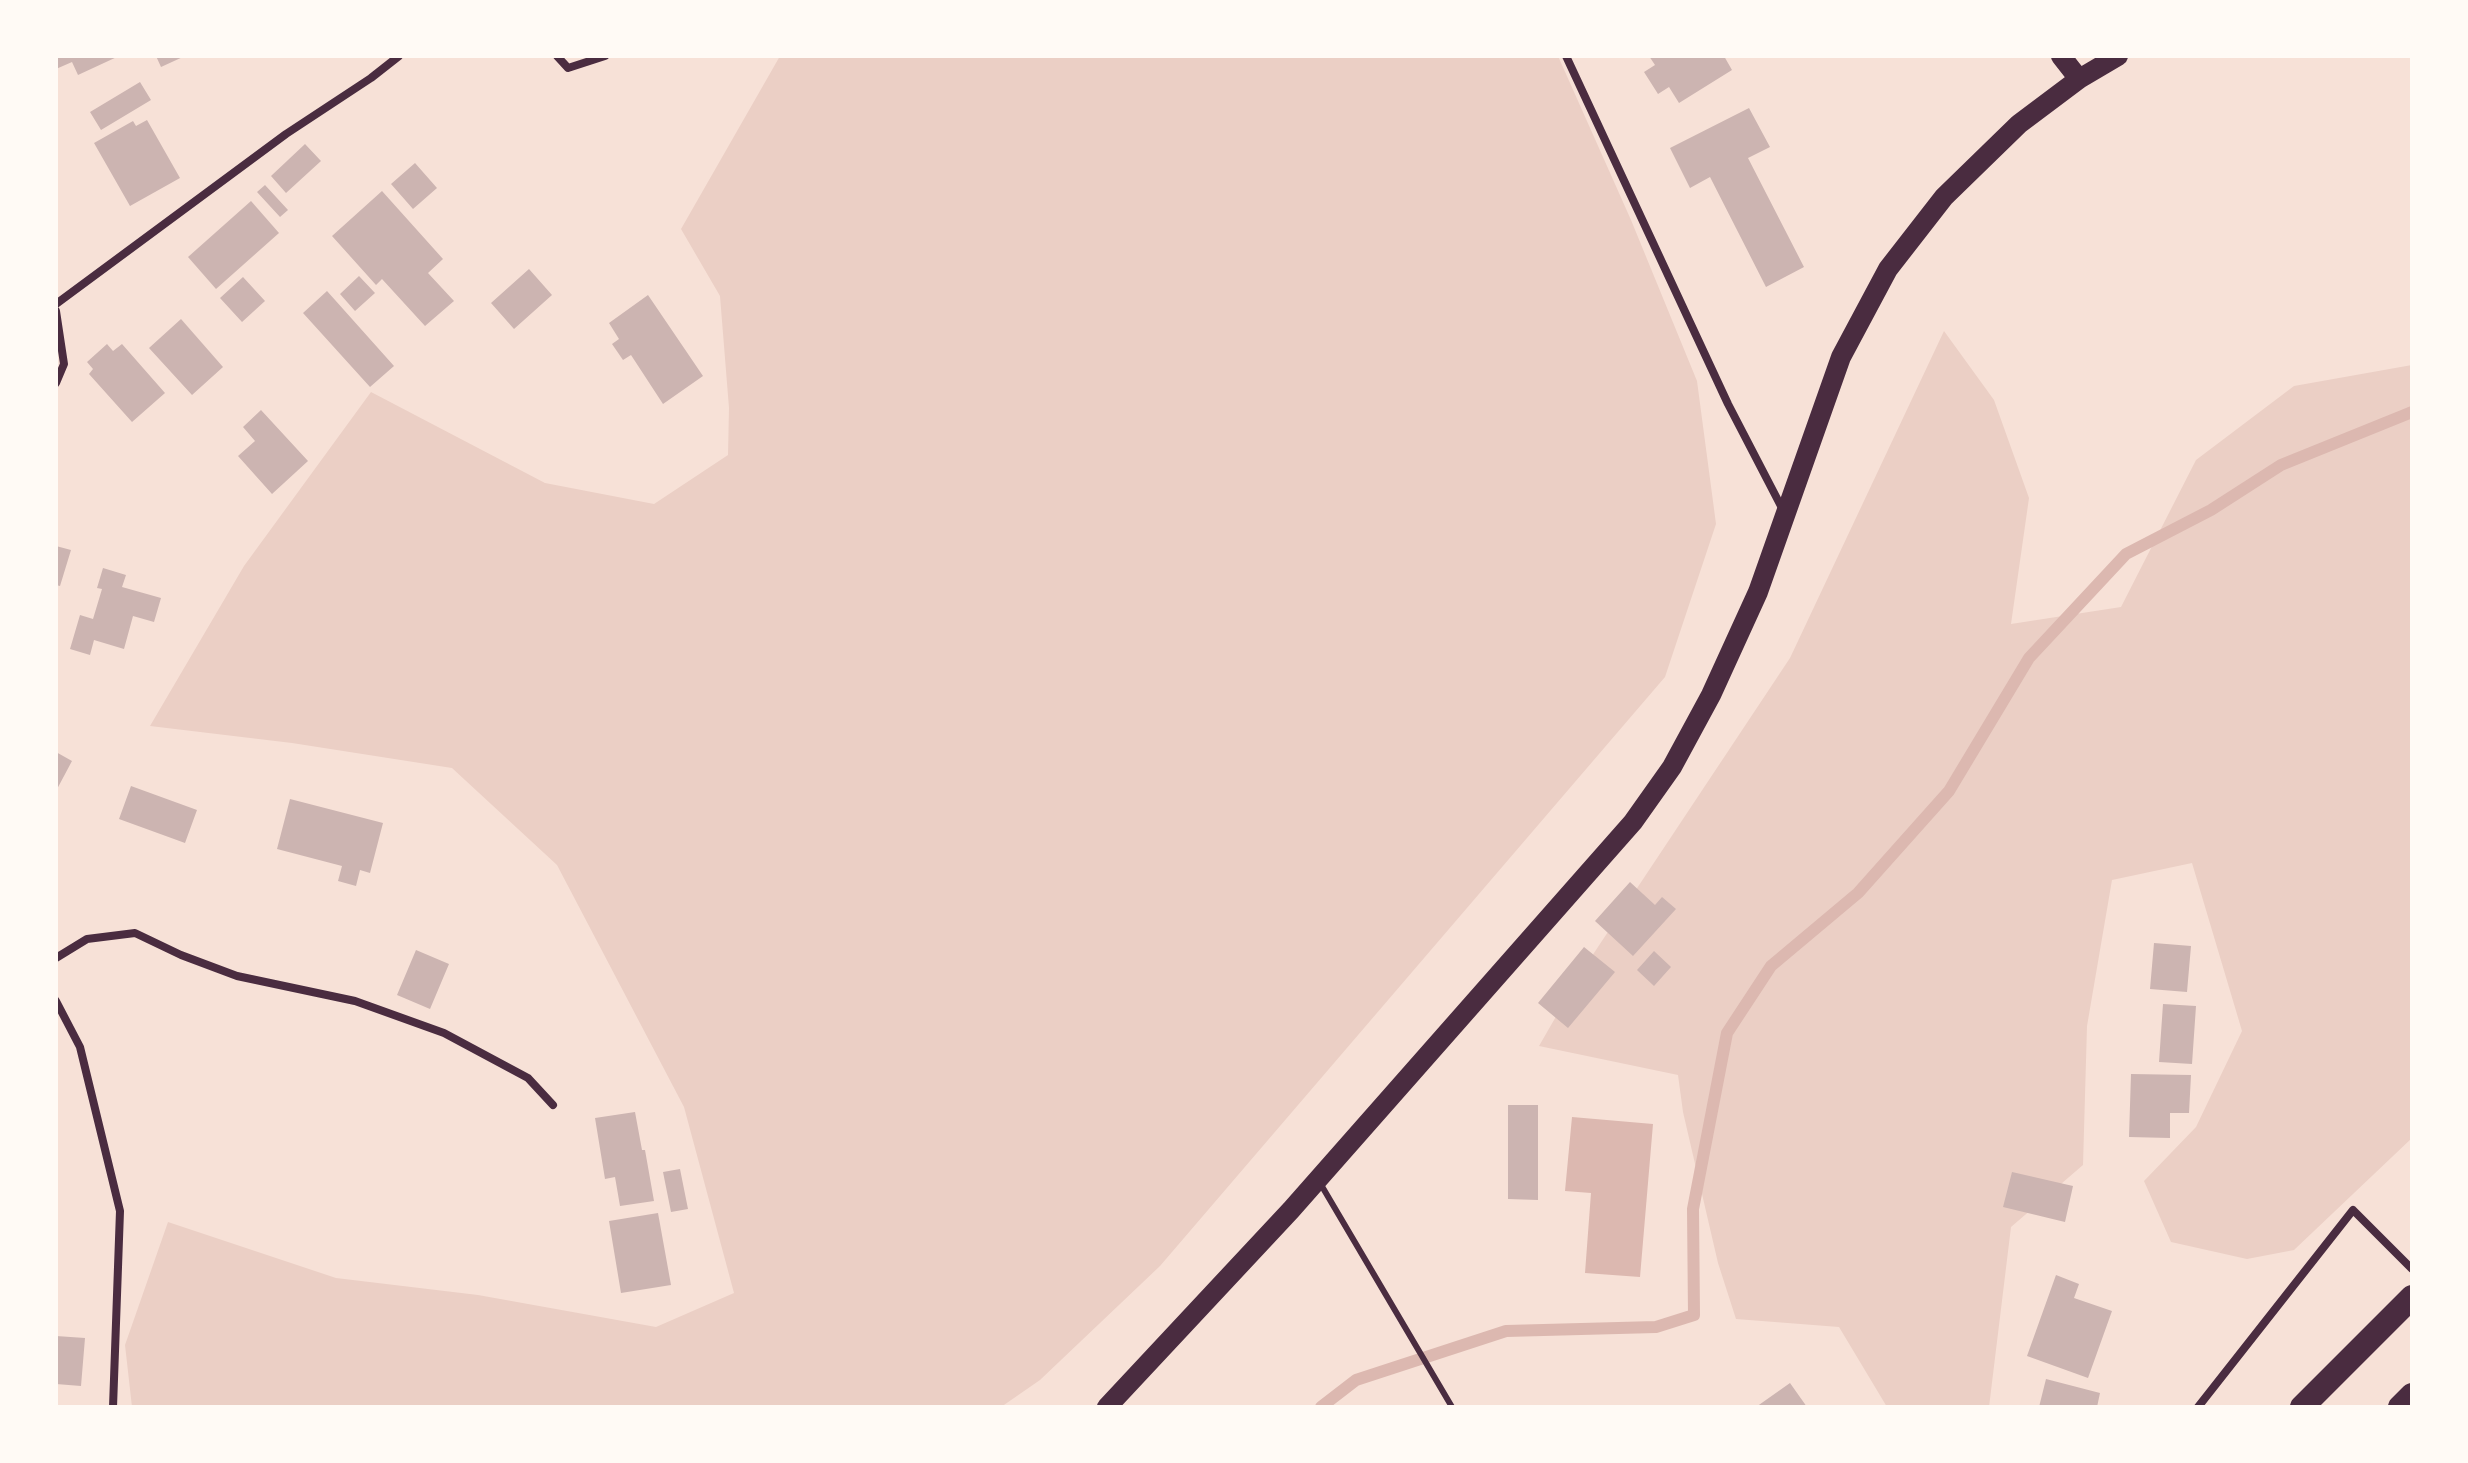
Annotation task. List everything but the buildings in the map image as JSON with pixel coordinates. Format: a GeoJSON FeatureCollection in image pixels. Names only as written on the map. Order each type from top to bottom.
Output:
{"type":"FeatureCollection","features":[{"type":"Feature","properties":{"kind":"highway"},"geometry":{"type":"LineString","coordinates":[[2302,1407],[2412,1297]]}},
{"type":"Feature","properties":{"kind":"highway"},"geometry":{"type":"LineString","coordinates":[[2400,1407],[2412,1395]]}},
{"type":"Feature","properties":{"kind":"main road"},"geometry":{"type":"LineString","coordinates":[[2061,56],[2079,79]]}},
{"type":"Feature","properties":{"kind":"main road"},"geometry":{"type":"LineString","coordinates":[[1107,1407],[1318,1180],[1633,822],[1672,767],[1711,695],[1758,592],[1841,357],[1888,269],[1954,187],[2019,124],[2079,79],[2118,56]]}},
{"type":"Feature","properties":{"kind":"street"},"geometry":{"type":"LineString","coordinates":[[56,304],[286,134],[399,56]]}},
{"type":"Feature","properties":{"kind":"street"},"geometry":{"type":"LineString","coordinates":[[557,56],[568,68],[605,56]]}},
{"type":"Feature","properties":{"kind":"street"},"geometry":{"type":"LineString","coordinates":[[1566,56],[1728,404],[1785,515]]}},
{"type":"Feature","properties":{"kind":"street"},"geometry":{"type":"LineString","coordinates":[[56,311],[64,364],[56,383]]}},
{"type":"Feature","properties":{"kind":"street"},"geometry":{"type":"LineString","coordinates":[[56,958],[87,939],[135,933],[181,955],[237,976],[355,1001],[444,1033],[528,1078],[553,1105]]}},
{"type":"Feature","properties":{"kind":"street"},"geometry":{"type":"LineString","coordinates":[[56,1001],[80,1047],[120,1211],[113,1407]]}},
{"type":"Feature","properties":{"kind":"street"},"geometry":{"type":"LineString","coordinates":[[2198,1407],[2353,1210],[2412,1269]]}},
{"type":"Feature","properties":{"kind":"lane"},"geometry":{"type":"LineString","coordinates":[[1318,1180],[1452,1407]]}},
{"type":"Feature","properties":{"kind":"shaded area"},"geometry":{"type":"Polygon","coordinates":[[[780,56],[1558,56],[1631,220],[1697,381],[1716,524],[1665,677],[1160,1266],[1040,1380],[1001,1407],[132,1407],[125,1345],[168,1222],[336,1278],[478,1295],[656,1327],[734,1293],[684,1107],[557,865],[452,768],[292,743],[150,726],[244,566],[371,392],[545,483],[654,504],[728,455],[729,408],[720,296],[681,229],[780,56]]]}},
{"type":"Feature","properties":{"kind":"shaded area"},"geometry":{"type":"Polygon","coordinates":[[[1944,331],[1994,400],[2029,498],[2011,624],[2121,607],[2196,460],[2294,386],[2412,365],[2412,1138],[2294,1250],[2247,1259],[2171,1242],[2144,1181],[2196,1127],[2242,1031],[2192,863],[2112,880],[2087,1026],[2083,1165],[2011,1227],[1989,1407],[1887,1407],[1839,1327],[1736,1319],[1718,1263],[1683,1112],[1678,1075],[1539,1046],[1584,968],[1790,658],[1944,331]]]}},
{"type":"Feature","properties":{"kind":"shaded area"},"geometry":{"type":"Polygon","coordinates":[[[1572,1117],[1653,1124],[1640,1277],[1585,1273],[1591,1193],[1565,1191],[1572,1117]]]}},
{"type":"Feature","properties":{"kind":"waterway"},"geometry":{"type":"LineString","coordinates":[[1321,1407],[1356,1380],[1506,1331],[1656,1327],[1694,1315],[1693,1209],[1727,1033],[1771,966],[1858,893],[1949,791],[2029,658],[2126,554],[2211,510],[2281,465],[2412,412]]}}]}
